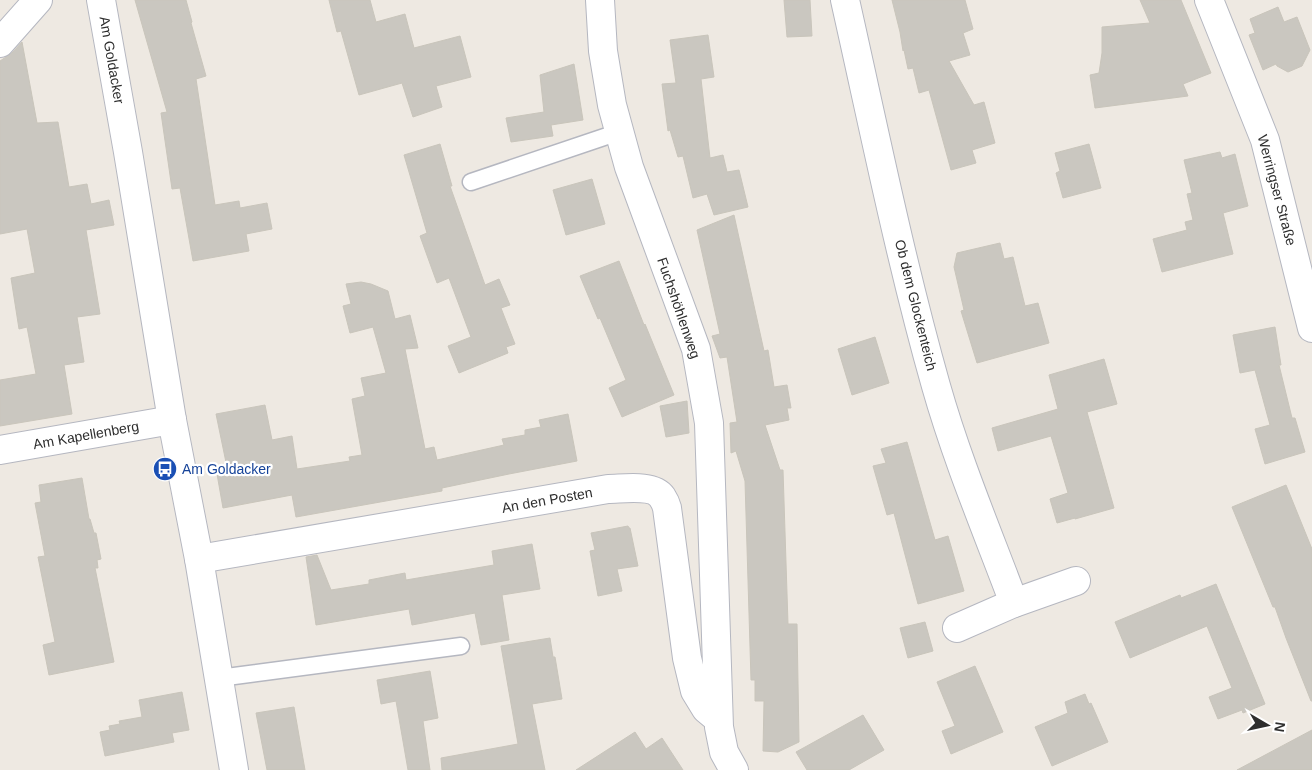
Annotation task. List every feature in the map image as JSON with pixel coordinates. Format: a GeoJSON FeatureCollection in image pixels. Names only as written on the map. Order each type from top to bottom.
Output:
{"type":"FeatureCollection","features":[{"type":"Feature","properties":{"kind":"street"},"geometry":{"type":"LineString","coordinates":[[0,43],[38,0]]}},
{"type":"Feature","properties":{"kind":"street","name":"Am Goldacker"},"geometry":{"type":"LineString","coordinates":[[101,0],[130,162],[172,420],[234,770]]}},
{"type":"Feature","properties":{"kind":"street","name":"Fuchshöhlenweg"},"geometry":{"type":"LineString","coordinates":[[600,0],[603,51],[612,105],[629,167],[696,349],[709,423],[718,727],[724,752],[734,770]]}},
{"type":"Feature","properties":{"kind":"street","name":"Ob dem Glockenteich"},"geometry":{"type":"LineString","coordinates":[[845,0],[905,264],[937,387],[960,458],[1014,602]]}},
{"type":"Feature","properties":{"kind":"street","name":"Werringser Straße"},"geometry":{"type":"LineString","coordinates":[[1209,0],[1265,140],[1312,328]]}},
{"type":"Feature","properties":{"kind":"street","name":"Am Kapellenberg"},"geometry":{"type":"LineString","coordinates":[[0,450],[172,420]]}},
{"type":"Feature","properties":{"kind":"street","name":"An den Posten"},"geometry":{"type":"LineString","coordinates":[[198,559],[608,489],[638,488],[652,490],[662,496],[667,508],[687,658],[694,692],[706,709],[718,719]]}},
{"type":"Feature","properties":{"kind":"street"},"geometry":{"type":"LineString","coordinates":[[957,628],[1014,602],[1076,581]]}},
{"type":"Feature","properties":{"kind":"lane"},"geometry":{"type":"LineString","coordinates":[[471,182],[620,132]]}},
{"type":"Feature","properties":{"kind":"lane"},"geometry":{"type":"LineString","coordinates":[[219,678],[461,646]]}},
{"type":"Feature","properties":{"kind":"building"},"geometry":{"type":"Polygon","coordinates":[[[135,0],[186,0],[206,76],[196,79],[215,205],[239,201],[240,208],[267,203],[272,229],[246,234],[249,251],[193,261],[180,188],[172,189],[161,113],[167,112],[135,0]]]}},
{"type":"Feature","properties":{"kind":"building"},"geometry":{"type":"Polygon","coordinates":[[[329,0],[370,0],[376,22],[405,14],[414,48],[460,36],[471,77],[436,86],[442,107],[413,117],[402,83],[359,95],[341,31],[337,32],[329,0]]]}},
{"type":"Feature","properties":{"kind":"building"},"geometry":{"type":"Polygon","coordinates":[[[784,0],[810,0],[812,36],[787,37],[784,0]]]}},
{"type":"Feature","properties":{"kind":"building"},"geometry":{"type":"Polygon","coordinates":[[[892,0],[965,0],[973,29],[963,33],[970,55],[949,61],[974,105],[984,102],[995,143],[972,150],[976,163],[951,170],[929,90],[919,93],[913,68],[908,69],[892,0]]]}},
{"type":"Feature","properties":{"kind":"building"},"geometry":{"type":"Polygon","coordinates":[[[1140,0],[1181,0],[1211,73],[1183,84],[1188,96],[1095,108],[1090,75],[1099,73],[1102,53],[1102,27],[1150,23],[1140,0]]]}},
{"type":"Feature","properties":{"kind":"building"},"geometry":{"type":"Polygon","coordinates":[[[1278,7],[1284,22],[1297,17],[1310,50],[1302,66],[1288,72],[1276,64],[1263,70],[1249,35],[1255,33],[1250,19],[1278,7]]]}},
{"type":"Feature","properties":{"kind":"building"},"geometry":{"type":"Polygon","coordinates":[[[708,35],[714,77],[701,79],[710,158],[723,155],[727,172],[739,170],[748,207],[714,215],[707,194],[693,198],[683,156],[678,157],[670,130],[668,131],[662,84],[676,83],[670,40],[708,35]]]}},
{"type":"Feature","properties":{"kind":"building"},"geometry":{"type":"Polygon","coordinates":[[[22,42],[37,123],[58,122],[69,187],[87,184],[91,204],[109,200],[114,225],[86,230],[100,314],[77,317],[84,362],[64,365],[72,414],[0,426],[0,380],[36,374],[27,327],[19,329],[11,278],[35,273],[27,229],[0,234],[0,61],[12,53],[22,42]]]}},
{"type":"Feature","properties":{"kind":"building"},"geometry":{"type":"Polygon","coordinates":[[[574,64],[583,120],[551,125],[553,136],[511,142],[506,118],[544,112],[540,75],[574,64]]]}},
{"type":"Feature","properties":{"kind":"building"},"geometry":{"type":"Polygon","coordinates":[[[440,144],[452,186],[450,186],[485,285],[499,279],[510,305],[501,308],[515,344],[506,347],[508,353],[459,373],[448,346],[471,337],[449,278],[437,283],[420,236],[427,233],[404,155],[440,144]]]}},
{"type":"Feature","properties":{"kind":"building"},"geometry":{"type":"Polygon","coordinates":[[[1089,144],[1101,188],[1063,198],[1056,173],[1060,171],[1055,153],[1089,144]]]}},
{"type":"Feature","properties":{"kind":"building"},"geometry":{"type":"Polygon","coordinates":[[[1220,152],[1222,158],[1235,154],[1248,206],[1223,213],[1233,254],[1162,272],[1153,239],[1187,230],[1185,222],[1193,220],[1187,194],[1192,193],[1184,160],[1220,152]]]}},
{"type":"Feature","properties":{"kind":"building"},"geometry":{"type":"Polygon","coordinates":[[[592,179],[605,224],[566,235],[553,190],[592,179]]]}},
{"type":"Feature","properties":{"kind":"building"},"geometry":{"type":"Polygon","coordinates":[[[734,215],[764,351],[768,350],[774,387],[787,385],[791,408],[787,408],[789,420],[765,425],[780,470],[783,470],[788,624],[797,624],[799,742],[778,752],[763,751],[764,701],[755,701],[755,680],[751,680],[745,481],[736,451],[731,453],[730,423],[737,422],[727,357],[720,358],[712,336],[720,334],[697,230],[734,215]]]}},
{"type":"Feature","properties":{"kind":"building"},"geometry":{"type":"Polygon","coordinates":[[[1000,243],[1004,259],[1013,257],[1025,306],[1038,303],[1049,343],[977,363],[961,311],[964,310],[954,267],[957,253],[1000,243]]]}},
{"type":"Feature","properties":{"kind":"building"},"geometry":{"type":"Polygon","coordinates":[[[619,261],[674,395],[622,417],[609,388],[626,380],[580,276],[619,261]]]}},
{"type":"Feature","properties":{"kind":"building"},"geometry":{"type":"Polygon","coordinates":[[[361,282],[388,291],[395,319],[410,315],[418,348],[405,349],[425,449],[434,447],[437,460],[504,445],[502,439],[525,435],[525,430],[541,427],[539,420],[568,414],[577,461],[442,488],[442,491],[296,517],[292,495],[223,508],[217,474],[228,472],[216,414],[265,405],[272,440],[292,436],[297,469],[350,461],[349,457],[362,455],[352,399],[365,396],[361,378],[386,373],[373,327],[350,333],[343,306],[351,304],[346,284],[361,282]]]}},
{"type":"Feature","properties":{"kind":"building"},"geometry":{"type":"Polygon","coordinates":[[[1275,327],[1281,365],[1279,365],[1292,418],[1295,418],[1305,452],[1265,464],[1255,429],[1270,425],[1255,370],[1240,373],[1233,335],[1275,327]]]}},
{"type":"Feature","properties":{"kind":"building"},"geometry":{"type":"Polygon","coordinates":[[[875,337],[889,383],[852,395],[838,349],[875,337]]]}},
{"type":"Feature","properties":{"kind":"building"},"geometry":{"type":"Polygon","coordinates":[[[1104,359],[1117,404],[1087,412],[1114,508],[1057,523],[1050,499],[1068,493],[1051,436],[998,451],[992,428],[1058,409],[1049,375],[1104,359]]]}},
{"type":"Feature","properties":{"kind":"building"},"geometry":{"type":"Polygon","coordinates":[[[687,401],[689,433],[666,437],[660,406],[687,401]]]}},
{"type":"Feature","properties":{"kind":"building"},"geometry":{"type":"Polygon","coordinates":[[[907,442],[935,540],[948,536],[964,591],[918,604],[894,513],[887,515],[873,466],[886,463],[881,449],[907,442]]]}},
{"type":"Feature","properties":{"kind":"building"},"geometry":{"type":"Polygon","coordinates":[[[82,478],[89,519],[94,533],[96,533],[101,559],[97,560],[98,568],[95,568],[114,662],[49,675],[43,645],[55,642],[38,557],[45,556],[35,503],[41,502],[39,485],[82,478]]]}},
{"type":"Feature","properties":{"kind":"building"},"geometry":{"type":"Polygon","coordinates":[[[1286,485],[1312,549],[1312,701],[1275,607],[1273,607],[1232,507],[1286,485]]]}},
{"type":"Feature","properties":{"kind":"building"},"geometry":{"type":"Polygon","coordinates":[[[628,526],[638,566],[617,569],[622,591],[598,596],[590,551],[595,550],[591,533],[628,526]]]}},
{"type":"Feature","properties":{"kind":"building"},"geometry":{"type":"Polygon","coordinates":[[[532,544],[540,589],[502,595],[509,640],[481,645],[475,613],[412,625],[409,609],[316,625],[306,557],[317,555],[331,590],[369,584],[369,580],[405,573],[406,580],[494,565],[492,551],[532,544]]]}},
{"type":"Feature","properties":{"kind":"building"},"geometry":{"type":"Polygon","coordinates":[[[1216,584],[1265,704],[1243,713],[1242,710],[1218,719],[1209,697],[1232,688],[1207,626],[1130,658],[1115,622],[1180,595],[1181,598],[1216,584]]]}},
{"type":"Feature","properties":{"kind":"building"},"geometry":{"type":"Polygon","coordinates":[[[925,622],[933,651],[908,658],[900,628],[925,622]]]}},
{"type":"Feature","properties":{"kind":"building"},"geometry":{"type":"Polygon","coordinates":[[[550,638],[562,699],[532,704],[545,770],[442,770],[441,758],[518,744],[501,646],[550,638]]]}},
{"type":"Feature","properties":{"kind":"building"},"geometry":{"type":"Polygon","coordinates":[[[975,666],[1003,732],[951,754],[942,731],[955,726],[937,682],[975,666]]]}},
{"type":"Feature","properties":{"kind":"building"},"geometry":{"type":"Polygon","coordinates":[[[430,671],[438,718],[423,721],[430,770],[408,770],[396,701],[381,704],[377,680],[430,671]]]}},
{"type":"Feature","properties":{"kind":"building"},"geometry":{"type":"Polygon","coordinates":[[[182,692],[189,730],[172,733],[174,742],[105,756],[100,732],[110,730],[109,726],[120,724],[119,721],[142,717],[139,700],[182,692]]]}},
{"type":"Feature","properties":{"kind":"building"},"geometry":{"type":"Polygon","coordinates":[[[1085,694],[1089,704],[1091,703],[1108,742],[1052,766],[1035,727],[1068,713],[1065,702],[1085,694]]]}},
{"type":"Feature","properties":{"kind":"building"},"geometry":{"type":"Polygon","coordinates":[[[294,707],[305,770],[267,770],[256,713],[294,707]]]}},
{"type":"Feature","properties":{"kind":"building"},"geometry":{"type":"Polygon","coordinates":[[[863,715],[884,750],[849,770],[807,770],[796,752],[863,715]]]}},
{"type":"Feature","properties":{"kind":"building"},"geometry":{"type":"Polygon","coordinates":[[[1312,730],[1312,770],[1237,770],[1312,730]]]}},
{"type":"Feature","properties":{"kind":"building"},"geometry":{"type":"Polygon","coordinates":[[[635,732],[646,749],[662,738],[683,770],[576,770],[635,732]]]}},
{"type":"Feature","properties":{"kind":"place","name":"Am Goldacker"},"geometry":{"type":"Point","coordinates":[165,469]}}]}
